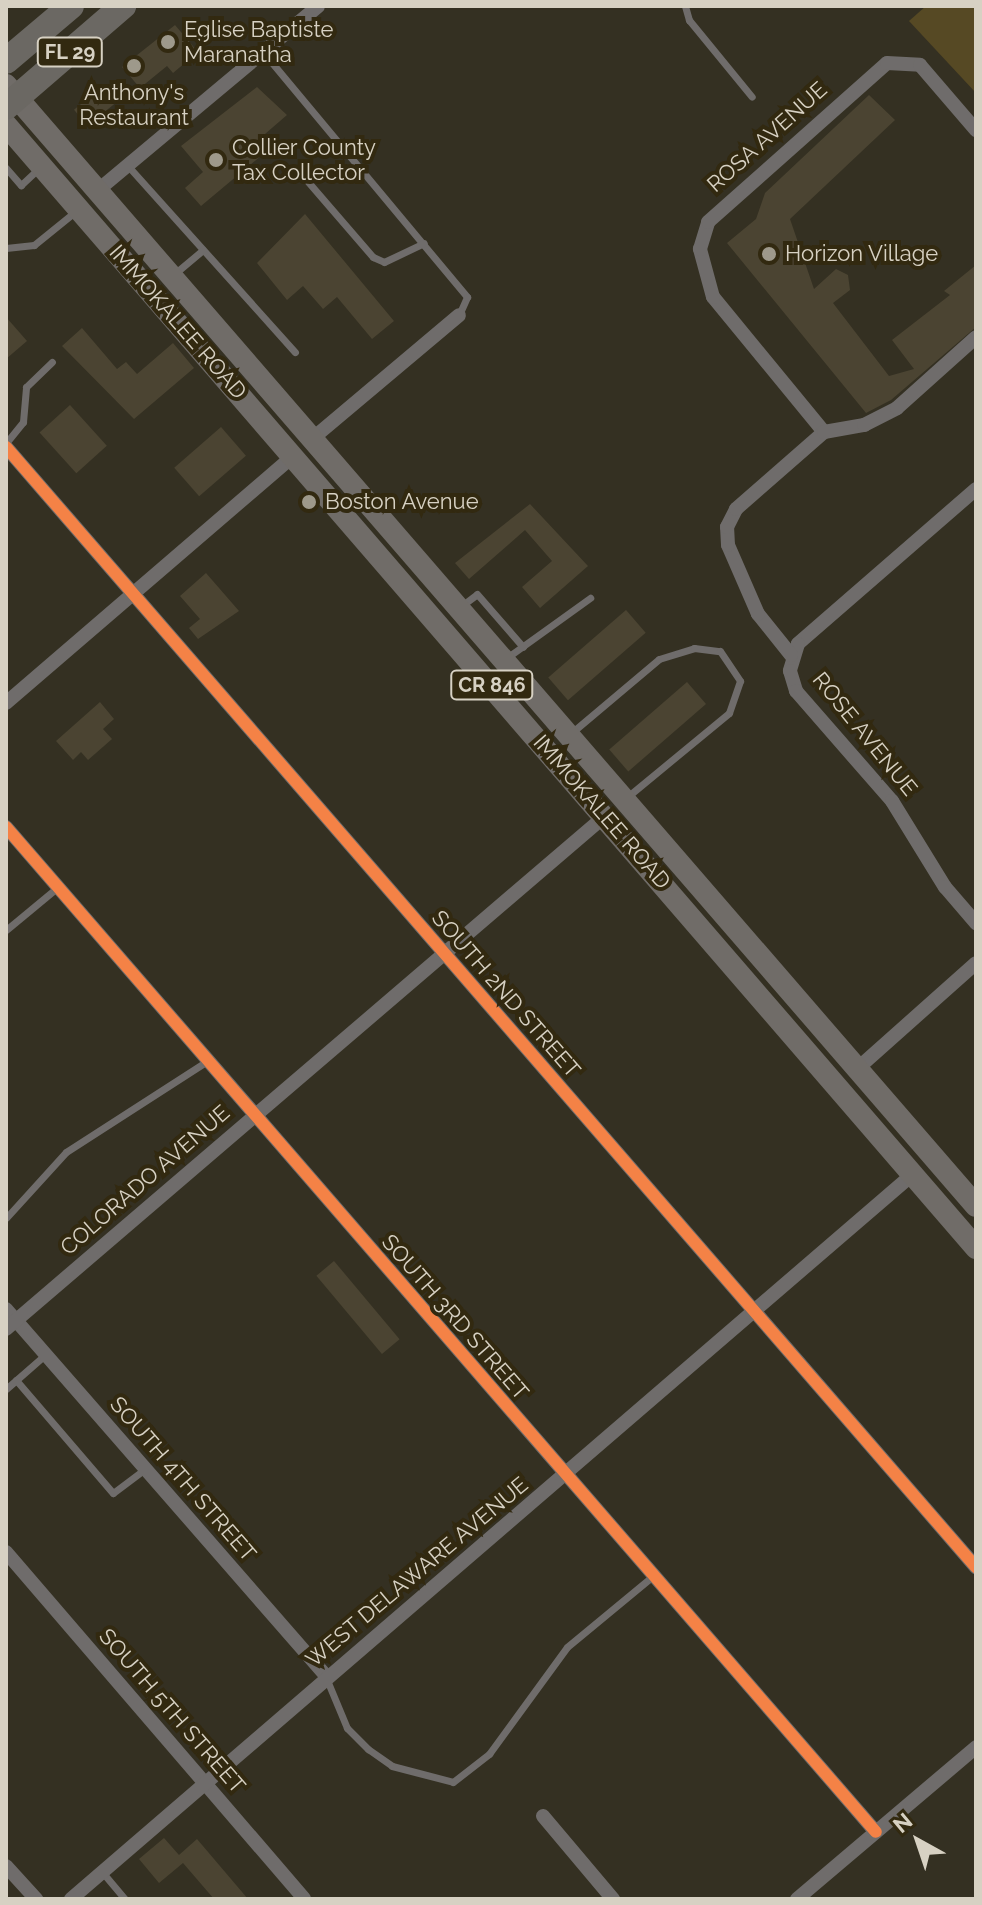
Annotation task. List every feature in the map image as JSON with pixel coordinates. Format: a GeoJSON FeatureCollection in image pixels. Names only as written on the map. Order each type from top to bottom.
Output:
{"type":"FeatureCollection","features":[{"type":"Feature","properties":{"kind":"highway","name":"FL 29"},"geometry":{"type":"LineString","coordinates":[[6,61],[71,6]]}},
{"type":"Feature","properties":{"kind":"highway","name":"FL 29"},"geometry":{"type":"LineString","coordinates":[[10,96],[123,6]]}},
{"type":"Feature","properties":{"kind":"main road","name":"IMMOKALEE ROAD"},"geometry":{"type":"LineString","coordinates":[[10,96],[97,191],[976,1206]]}},
{"type":"Feature","properties":{"kind":"main road","name":"IMMOKALEE ROAD"},"geometry":{"type":"LineString","coordinates":[[10,137],[42,166],[79,208],[839,1084],[976,1248]]}},
{"type":"Feature","properties":{"kind":"main road"},"geometry":{"type":"LineString","coordinates":[[143,283],[167,272]]}},
{"type":"Feature","properties":{"kind":"main road"},"geometry":{"type":"LineString","coordinates":[[293,456],[312,439]]}},
{"type":"Feature","properties":{"kind":"main road"},"geometry":{"type":"LineString","coordinates":[[605,816],[625,799]]}},
{"type":"Feature","properties":{"kind":"main road"},"geometry":{"type":"LineString","coordinates":[[839,1084],[857,1069]]}},
{"type":"Feature","properties":{"kind":"main road"},"geometry":{"type":"LineString","coordinates":[[913,1174],[933,1157]]}},
{"type":"Feature","properties":{"kind":"street"},"geometry":{"type":"LineString","coordinates":[[97,191],[318,6]]}},
{"type":"Feature","properties":{"kind":"street","name":"ROSA AVENUE"},"geometry":{"type":"LineString","coordinates":[[824,432],[713,297],[700,249],[708,222],[887,63],[920,65],[976,130]]}},
{"type":"Feature","properties":{"kind":"street"},"geometry":{"type":"LineString","coordinates":[[312,439],[459,315]]}},
{"type":"Feature","properties":{"kind":"street"},"geometry":{"type":"LineString","coordinates":[[791,655],[758,614],[728,545],[727,527],[736,509],[824,432],[864,425],[897,408],[976,337]]}},
{"type":"Feature","properties":{"kind":"street","name":"SOUTH 2ND STREET"},"geometry":{"type":"LineString","coordinates":[[6,445],[132,595],[976,1567]]}},
{"type":"Feature","properties":{"kind":"street"},"geometry":{"type":"LineString","coordinates":[[6,703],[293,456]]}},
{"type":"Feature","properties":{"kind":"street","name":"ROSE AVENUE"},"geometry":{"type":"LineString","coordinates":[[976,489],[791,655],[796,691],[892,801],[945,887],[976,923]]}},
{"type":"Feature","properties":{"kind":"street","name":"COLORADO AVENUE"},"geometry":{"type":"LineString","coordinates":[[9,1319],[254,1116],[605,816]]}},
{"type":"Feature","properties":{"kind":"street","name":"SOUTH 3RD STREET"},"geometry":{"type":"LineString","coordinates":[[6,827],[876,1832]]}},
{"type":"Feature","properties":{"kind":"street"},"geometry":{"type":"LineString","coordinates":[[857,1069],[976,963]]}},
{"type":"Feature","properties":{"kind":"street","name":"WEST DELAWARE AVENUE"},"geometry":{"type":"LineString","coordinates":[[71,1899],[756,1313],[913,1174]]}},
{"type":"Feature","properties":{"kind":"street","name":"SOUTH 4TH STREET"},"geometry":{"type":"LineString","coordinates":[[9,1319],[46,1354],[327,1677]]}},
{"type":"Feature","properties":{"kind":"street","name":"SOUTH 5TH STREET"},"geometry":{"type":"LineString","coordinates":[[6,1552],[304,1899]]}},
{"type":"Feature","properties":{"kind":"street"},"geometry":{"type":"LineString","coordinates":[[797,1899],[976,1747]]}},
{"type":"Feature","properties":{"kind":"street"},"geometry":{"type":"LineString","coordinates":[[543,1816],[613,1899]]}},
{"type":"Feature","properties":{"kind":"street"},"geometry":{"type":"LineString","coordinates":[[6,1866],[36,1899]]}},
{"type":"Feature","properties":{"kind":"lane"},"geometry":{"type":"LineString","coordinates":[[685,6],[689,20],[752,97]]}},
{"type":"Feature","properties":{"kind":"lane"},"geometry":{"type":"LineString","coordinates":[[263,52],[467,297],[459,315]]}},
{"type":"Feature","properties":{"kind":"lane"},"geometry":{"type":"LineString","coordinates":[[6,168],[21,185],[42,166]]}},
{"type":"Feature","properties":{"kind":"lane"},"geometry":{"type":"LineString","coordinates":[[128,166],[295,352]]}},
{"type":"Feature","properties":{"kind":"lane"},"geometry":{"type":"LineString","coordinates":[[303,176],[373,257],[384,262],[424,243]]}},
{"type":"Feature","properties":{"kind":"lane"},"geometry":{"type":"LineString","coordinates":[[7,247],[34,245],[79,208]]}},
{"type":"Feature","properties":{"kind":"lane"},"geometry":{"type":"LineString","coordinates":[[167,272],[203,250]]}},
{"type":"Feature","properties":{"kind":"lane"},"geometry":{"type":"LineString","coordinates":[[6,445],[20,430],[26,387],[52,362]]}},
{"type":"Feature","properties":{"kind":"lane"},"geometry":{"type":"LineString","coordinates":[[459,609],[477,594],[523,647]]}},
{"type":"Feature","properties":{"kind":"lane"},"geometry":{"type":"LineString","coordinates":[[504,661],[590,598]]}},
{"type":"Feature","properties":{"kind":"lane"},"geometry":{"type":"LineString","coordinates":[[569,735],[659,659],[710,647],[731,663],[740,681],[729,713],[625,799]]}},
{"type":"Feature","properties":{"kind":"lane"},"geometry":{"type":"LineString","coordinates":[[6,930],[58,887]]}},
{"type":"Feature","properties":{"kind":"lane"},"geometry":{"type":"LineString","coordinates":[[6,1218],[66,1152],[207,1061]]}},
{"type":"Feature","properties":{"kind":"lane"},"geometry":{"type":"LineString","coordinates":[[6,1389],[46,1354]]}},
{"type":"Feature","properties":{"kind":"lane"},"geometry":{"type":"LineString","coordinates":[[16,1380],[113,1493],[146,1469]]}},
{"type":"Feature","properties":{"kind":"lane"},"geometry":{"type":"LineString","coordinates":[[327,1677],[347,1728],[368,1749],[392,1766],[453,1782],[489,1754],[567,1647],[654,1575]]}},
{"type":"Feature","properties":{"kind":"lane"},"geometry":{"type":"LineString","coordinates":[[103,1873],[125,1899]]}},
{"type":"Feature","properties":{"kind":"shaded area"},"geometry":{"type":"Polygon","coordinates":[[[926,6],[976,6],[976,93],[909,21],[926,6]]]}},
{"type":"Feature","properties":{"kind":"building"},"geometry":{"type":"Polygon","coordinates":[[[175,25],[198,52],[173,73],[167,66],[140,88],[122,67],[175,25]]]}},
{"type":"Feature","properties":{"kind":"building"},"geometry":{"type":"Polygon","coordinates":[[[102,87],[115,103],[87,126],[74,110],[102,87]]]}},
{"type":"Feature","properties":{"kind":"building"},"geometry":{"type":"Polygon","coordinates":[[[257,87],[287,115],[265,134],[274,145],[201,206],[185,188],[203,172],[181,146],[257,87]]]}},
{"type":"Feature","properties":{"kind":"building","name":"Horizon Village"},"geometry":{"type":"Polygon","coordinates":[[[869,95],[895,120],[790,219],[814,289],[836,269],[848,275],[850,290],[833,303],[889,376],[914,369],[892,340],[950,295],[944,291],[976,265],[976,327],[891,400],[866,413],[727,243],[756,219],[765,193],[869,95]]]}},
{"type":"Feature","properties":{"kind":"building"},"geometry":{"type":"Polygon","coordinates":[[[305,214],[394,321],[372,339],[337,297],[323,309],[303,286],[287,300],[257,263],[305,214]]]}},
{"type":"Feature","properties":{"kind":"building"},"geometry":{"type":"Polygon","coordinates":[[[6,317],[27,341],[6,359],[6,317]]]}},
{"type":"Feature","properties":{"kind":"building"},"geometry":{"type":"Polygon","coordinates":[[[82,328],[117,369],[126,362],[137,374],[173,343],[194,368],[134,419],[62,346],[82,328]]]}},
{"type":"Feature","properties":{"kind":"building"},"geometry":{"type":"Polygon","coordinates":[[[70,405],[107,446],[76,473],[40,432],[70,405]]]}},
{"type":"Feature","properties":{"kind":"building"},"geometry":{"type":"Polygon","coordinates":[[[221,427],[246,456],[199,496],[174,468],[221,427]]]}},
{"type":"Feature","properties":{"kind":"building"},"geometry":{"type":"Polygon","coordinates":[[[530,504],[588,566],[540,608],[522,587],[552,561],[525,530],[469,579],[455,563],[530,504]]]}},
{"type":"Feature","properties":{"kind":"building"},"geometry":{"type":"Polygon","coordinates":[[[206,573],[239,611],[198,639],[189,628],[200,619],[180,596],[206,573]]]}},
{"type":"Feature","properties":{"kind":"building"},"geometry":{"type":"Polygon","coordinates":[[[626,610],[646,633],[568,700],[548,678],[626,610]]]}},
{"type":"Feature","properties":{"kind":"building"},"geometry":{"type":"Polygon","coordinates":[[[687,682],[706,704],[628,771],[609,750],[687,682]]]}},
{"type":"Feature","properties":{"kind":"building"},"geometry":{"type":"Polygon","coordinates":[[[100,702],[114,719],[103,729],[112,739],[88,760],[81,752],[73,760],[56,741],[100,702]]]}},
{"type":"Feature","properties":{"kind":"building"},"geometry":{"type":"Polygon","coordinates":[[[334,1261],[400,1339],[382,1354],[316,1276],[334,1261]]]}},
{"type":"Feature","properties":{"kind":"building"},"geometry":{"type":"Polygon","coordinates":[[[164,1838],[179,1855],[197,1839],[248,1899],[214,1899],[183,1863],[159,1883],[139,1859],[164,1838]]]}},
{"type":"Feature","properties":{"kind":"cycle path"},"geometry":{"type":"LineString","coordinates":[[6,447],[976,1567]]}},
{"type":"Feature","properties":{"kind":"cycle path"},"geometry":{"type":"LineString","coordinates":[[6,827],[876,1832]]}},
{"type":"Feature","properties":{"kind":"place","name":"Eglise Baptiste Maranatha"},"geometry":{"type":"Point","coordinates":[168,42]}},
{"type":"Feature","properties":{"kind":"place","name":"Anthony's Restaurant"},"geometry":{"type":"Point","coordinates":[134,66]}},
{"type":"Feature","properties":{"kind":"place","name":"Collier County Tax Collector"},"geometry":{"type":"Point","coordinates":[216,160]}},
{"type":"Feature","properties":{"kind":"place","name":"Horizon Village"},"geometry":{"type":"Point","coordinates":[769,254]}},
{"type":"Feature","properties":{"kind":"place","name":"Boston Avenue"},"geometry":{"type":"Point","coordinates":[309,502]}}]}
